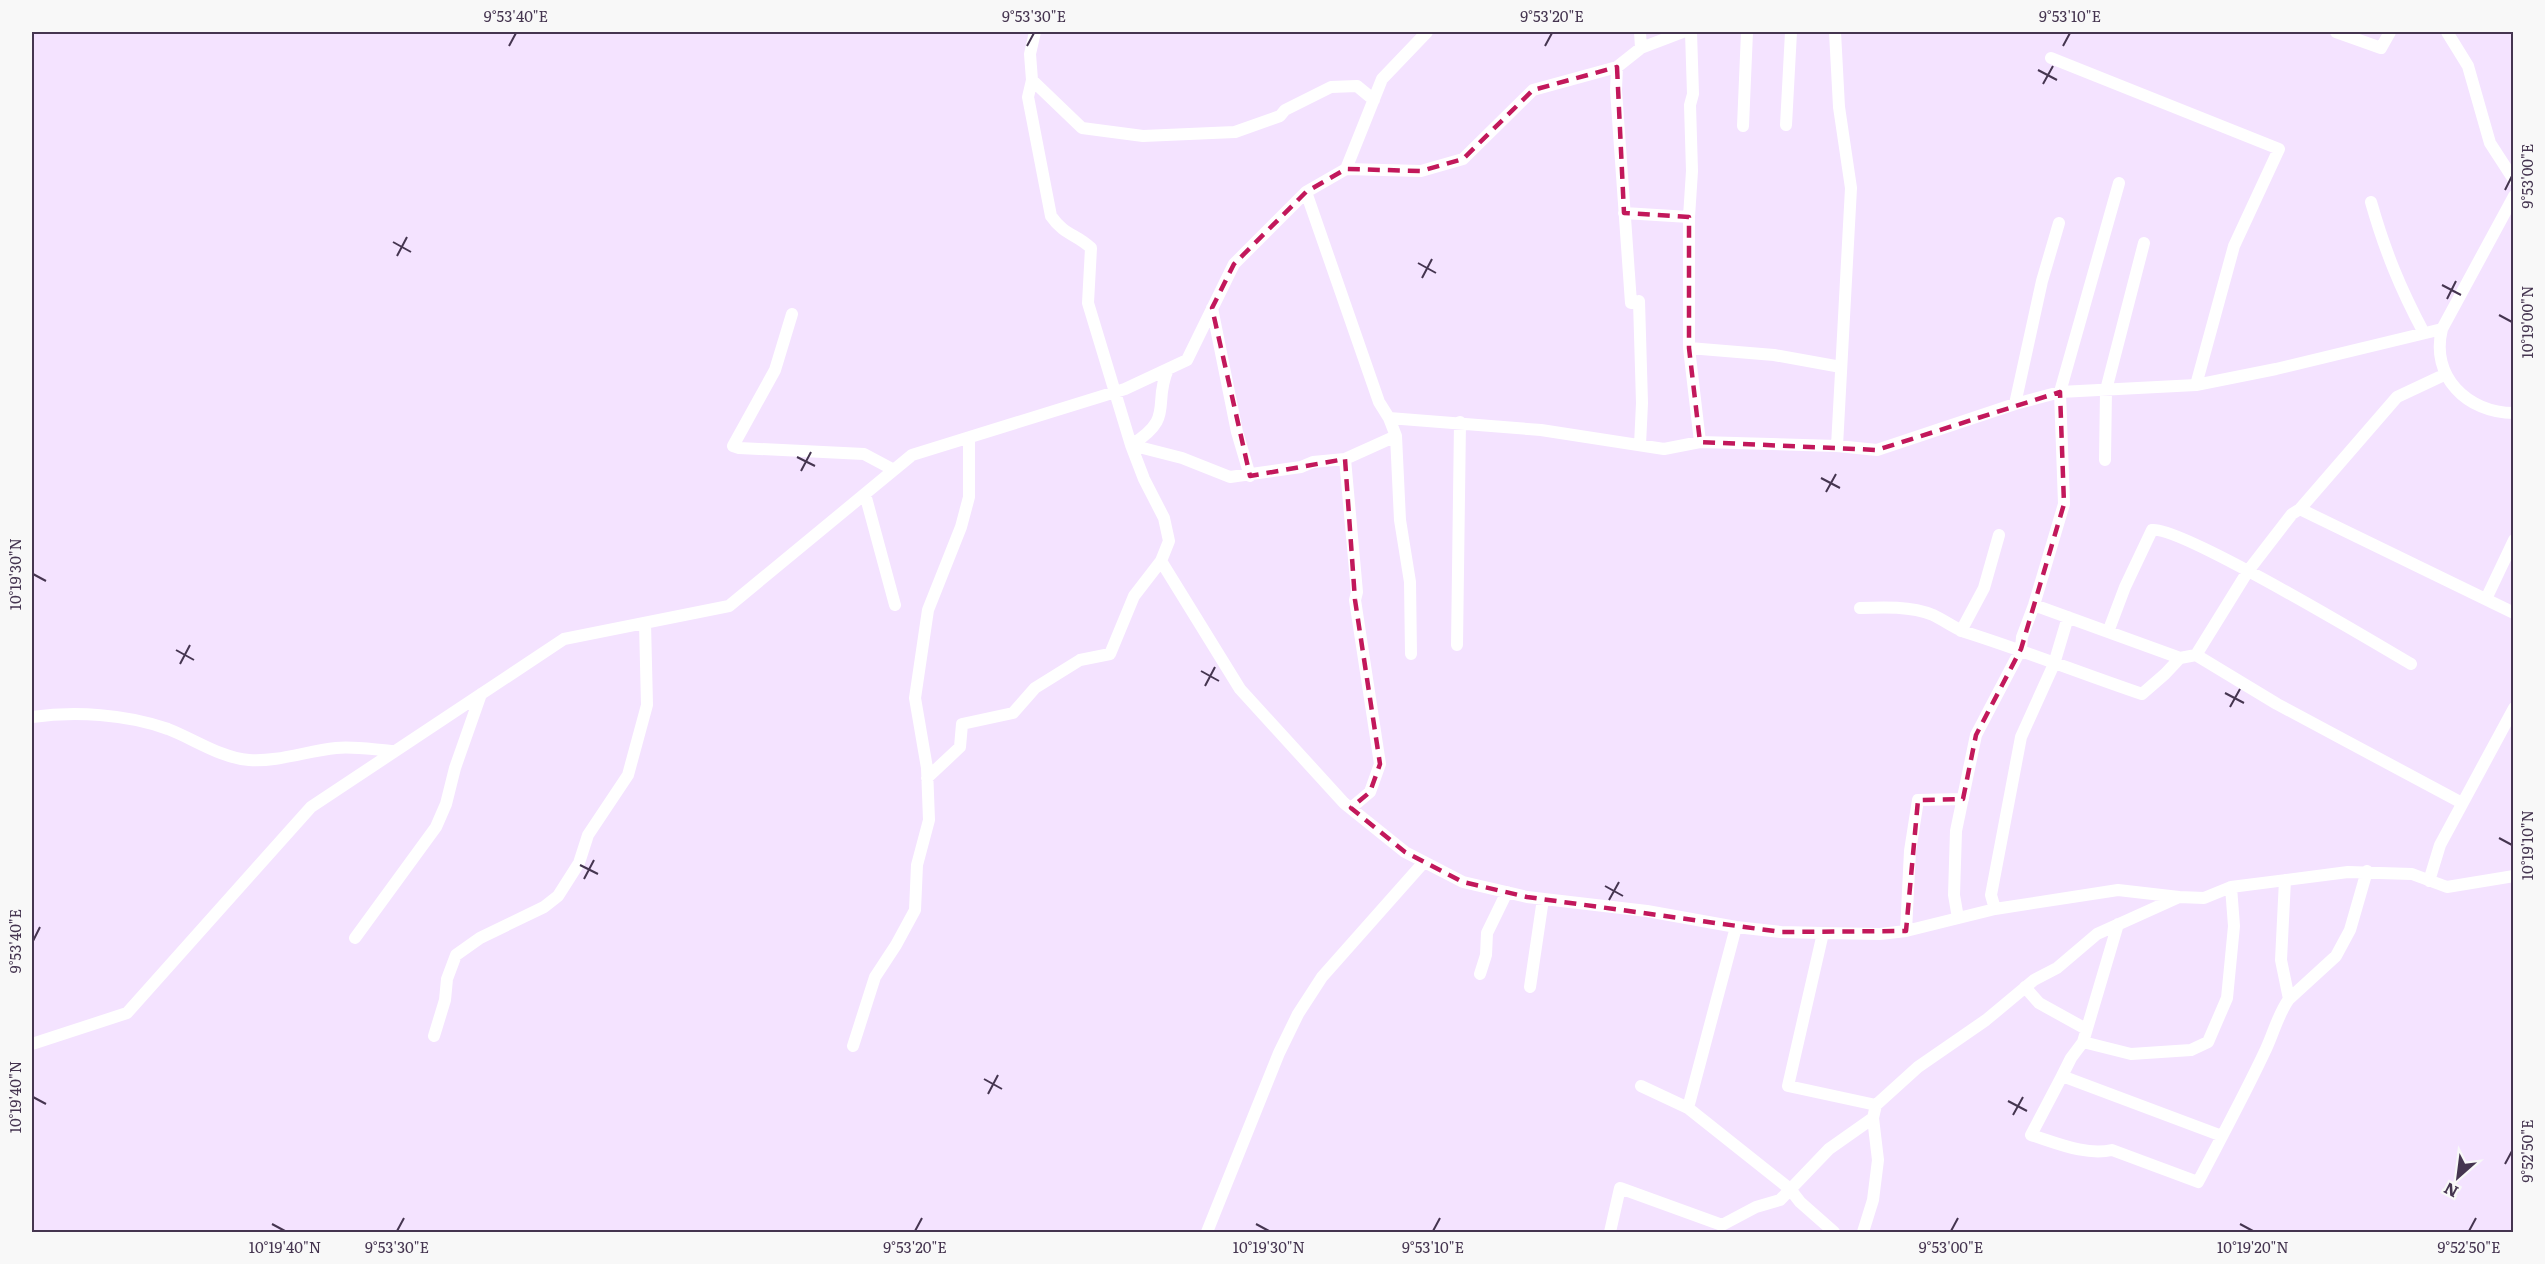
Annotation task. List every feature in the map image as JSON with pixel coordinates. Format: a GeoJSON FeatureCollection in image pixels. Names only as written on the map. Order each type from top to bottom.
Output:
{"type":"FeatureCollection","features":[{"type":"Feature","properties":{"kind":"street"},"geometry":{"type":"LineString","coordinates":[[927,777],[960,747],[962,724],[1013,713],[1035,688],[1080,660],[1110,654],[1134,596],[1161,561],[1169,541],[1164,518],[1144,479],[1131,444],[1088,303],[1091,248],[1083,241],[1061,231],[1051,216],[1028,97],[1032,80],[1030,54],[1035,32]]}},
{"type":"Feature","properties":{"kind":"street"},"geometry":{"type":"LineString","coordinates":[[1346,169],[1382,79],[1427,32]]}},
{"type":"Feature","properties":{"kind":"street"},"geometry":{"type":"LineString","coordinates":[[1640,32],[1641,48]]}},
{"type":"Feature","properties":{"kind":"street"},"geometry":{"type":"LineString","coordinates":[[32,1044],[127,1013],[310,807],[564,639],[729,606],[912,455],[1115,392],[1187,360],[1234,264],[1306,192],[1346,169],[1421,171],[1462,159],[1533,90],[1617,67],[1641,48],[1683,32]]}},
{"type":"Feature","properties":{"kind":"street"},"geometry":{"type":"LineString","coordinates":[[1691,32],[1693,94],[1690,105],[1692,171],[1689,217],[1689,348],[1700,442]]}},
{"type":"Feature","properties":{"kind":"street"},"geometry":{"type":"LineString","coordinates":[[1743,126],[1748,32]]}},
{"type":"Feature","properties":{"kind":"street"},"geometry":{"type":"LineString","coordinates":[[1786,125],[1791,32]]}},
{"type":"Feature","properties":{"kind":"street"},"geometry":{"type":"LineString","coordinates":[[1835,32],[1839,107],[1851,188],[1837,446]]}},
{"type":"Feature","properties":{"kind":"street"},"geometry":{"type":"LineString","coordinates":[[2336,32],[2381,48],[2390,32]]}},
{"type":"Feature","properties":{"kind":"street"},"geometry":{"type":"LineString","coordinates":[[2447,32],[2468,66],[2490,143],[2514,180]]}},
{"type":"Feature","properties":{"kind":"street"},"geometry":{"type":"LineString","coordinates":[[2051,58],[2279,149],[2234,246],[2196,385]]}},
{"type":"Feature","properties":{"kind":"street"},"geometry":{"type":"LineString","coordinates":[[1617,67],[1616,90],[1624,213],[1635,302],[1642,403],[1640,445]]}},
{"type":"Feature","properties":{"kind":"street"},"geometry":{"type":"LineString","coordinates":[[1032,80],[1082,129],[1143,136],[1235,132],[1280,116],[1285,110],[1331,87],[1357,86],[1374,100]]}},
{"type":"Feature","properties":{"kind":"street"},"geometry":{"type":"LineString","coordinates":[[1958,918],[1954,895],[1956,831],[1976,735],[2021,649],[2022,637],[2064,504],[2060,392],[2119,183]]}},
{"type":"Feature","properties":{"kind":"street"},"geometry":{"type":"LineString","coordinates":[[1306,192],[1379,402],[1396,436],[1400,520],[1410,582],[1411,654]]}},
{"type":"Feature","properties":{"kind":"street"},"geometry":{"type":"LineString","coordinates":[[2512,415],[2475,404],[2460,393],[2446,374],[2438,354],[2442,329],[2514,196]]}},
{"type":"Feature","properties":{"kind":"street"},"geometry":{"type":"LineString","coordinates":[[2371,202],[2397,282],[2424,333]]}},
{"type":"Feature","properties":{"kind":"street"},"geometry":{"type":"LineString","coordinates":[[1624,213],[1689,217]]}},
{"type":"Feature","properties":{"kind":"street"},"geometry":{"type":"LineString","coordinates":[[2015,404],[2042,281],[2059,223]]}},
{"type":"Feature","properties":{"kind":"street"},"geometry":{"type":"LineString","coordinates":[[2105,460],[2106,390],[2145,243]]}},
{"type":"Feature","properties":{"kind":"street"},"geometry":{"type":"LineString","coordinates":[[1212,308],[1237,432],[1250,476]]}},
{"type":"Feature","properties":{"kind":"street"},"geometry":{"type":"LineString","coordinates":[[792,314],[775,370],[733,446],[864,454],[894,470]]}},
{"type":"Feature","properties":{"kind":"street"},"geometry":{"type":"LineString","coordinates":[[1389,418],[1541,430],[1664,449],[1700,442],[1837,446],[1877,450],[2015,404],[2060,392],[2196,385],[2276,369],[2442,329]]}},
{"type":"Feature","properties":{"kind":"street"},"geometry":{"type":"LineString","coordinates":[[1689,348],[1774,355],[1841,367]]}},
{"type":"Feature","properties":{"kind":"street"},"geometry":{"type":"LineString","coordinates":[[1131,444],[1149,434],[1160,416],[1168,369]]}},
{"type":"Feature","properties":{"kind":"street"},"geometry":{"type":"LineString","coordinates":[[2196,655],[2248,571],[2292,514],[2300,508],[2397,397],[2446,374]]}},
{"type":"Feature","properties":{"kind":"street"},"geometry":{"type":"LineString","coordinates":[[1457,645],[1460,422]]}},
{"type":"Feature","properties":{"kind":"street"},"geometry":{"type":"LineString","coordinates":[[1131,444],[1182,458],[1230,477],[1250,476],[1300,467],[1313,462],[1345,459],[1396,436]]}},
{"type":"Feature","properties":{"kind":"street"},"geometry":{"type":"LineString","coordinates":[[852,1046],[875,977],[896,945],[915,909],[917,865],[929,820],[927,777],[915,698],[928,610],[969,497],[969,438]]}},
{"type":"Feature","properties":{"kind":"street"},"geometry":{"type":"LineString","coordinates":[[1345,459],[1357,591],[1355,600],[1380,765],[1370,792],[1351,808]]}},
{"type":"Feature","properties":{"kind":"street"},"geometry":{"type":"LineString","coordinates":[[865,494],[895,605]]}},
{"type":"Feature","properties":{"kind":"street"},"geometry":{"type":"LineString","coordinates":[[2300,508],[2514,613]]}},
{"type":"Feature","properties":{"kind":"street"},"geometry":{"type":"LineString","coordinates":[[2108,632],[2125,587],[2152,530],[2158,529],[2173,534],[2248,571],[2411,664]]}},
{"type":"Feature","properties":{"kind":"street"},"geometry":{"type":"LineString","coordinates":[[1961,631],[1984,588],[2000,535]]}},
{"type":"Feature","properties":{"kind":"street"},"geometry":{"type":"LineString","coordinates":[[2486,599],[2514,540]]}},
{"type":"Feature","properties":{"kind":"street"},"geometry":{"type":"LineString","coordinates":[[1161,561],[1240,689],[1351,808],[1405,852],[1464,882],[1543,899],[1647,911],[1736,927],[1781,932],[1880,934],[1906,931],[1995,909],[2118,890],[2204,898],[2231,886],[2367,871],[2412,874],[2447,887],[2514,876]]}},
{"type":"Feature","properties":{"kind":"street"},"geometry":{"type":"LineString","coordinates":[[2034,604],[2180,658],[2196,655],[2277,704],[2462,803]]}},
{"type":"Feature","properties":{"kind":"street"},"geometry":{"type":"LineString","coordinates":[[1860,608],[1893,607],[1930,614],[1961,631],[2021,649],[2054,664],[2142,694],[2180,658]]}},
{"type":"Feature","properties":{"kind":"street"},"geometry":{"type":"LineString","coordinates":[[1995,909],[1991,895],[2021,737],[2054,664],[2068,617]]}},
{"type":"Feature","properties":{"kind":"street"},"geometry":{"type":"LineString","coordinates":[[434,1036],[445,1000],[447,979],[456,955],[480,938],[544,907],[558,896],[579,863],[588,835],[628,775],[647,705],[645,623]]}},
{"type":"Feature","properties":{"kind":"street"},"geometry":{"type":"LineString","coordinates":[[355,938],[436,827],[446,804],[455,768],[481,694]]}},
{"type":"Feature","properties":{"kind":"street"},"geometry":{"type":"LineString","coordinates":[[2429,881],[2440,845],[2514,708]]}},
{"type":"Feature","properties":{"kind":"street"},"geometry":{"type":"LineString","coordinates":[[32,717],[85,715],[133,718],[168,729],[226,755],[249,760],[278,759],[338,748],[395,751]]}},
{"type":"Feature","properties":{"kind":"street"},"geometry":{"type":"LineString","coordinates":[[1906,931],[1910,851],[1918,800],[1963,799]]}},
{"type":"Feature","properties":{"kind":"street"},"geometry":{"type":"LineString","coordinates":[[1207,1233],[1279,1053],[1298,1014],[1322,977],[1424,862]]}},
{"type":"Feature","properties":{"kind":"street"},"geometry":{"type":"LineString","coordinates":[[2118,924],[2083,1041],[2071,1058],[2031,1135],[2079,1150],[2103,1152],[2112,1150],[2198,1182],[2266,1048],[2283,1007],[2336,956],[2350,930],[2367,871]]}},
{"type":"Feature","properties":{"kind":"street"},"geometry":{"type":"LineString","coordinates":[[2285,880],[2282,960],[2289,999]]}},
{"type":"Feature","properties":{"kind":"street"},"geometry":{"type":"LineString","coordinates":[[2083,1041],[2131,1054],[2191,1050],[2208,1042],[2227,998],[2234,926],[2231,886]]}},
{"type":"Feature","properties":{"kind":"street"},"geometry":{"type":"LineString","coordinates":[[1480,974],[1487,933],[1507,892]]}},
{"type":"Feature","properties":{"kind":"street"},"geometry":{"type":"LineString","coordinates":[[1863,1233],[1873,1200],[1878,1160],[1873,1118],[1876,1105],[1918,1067],[1986,1020],[2025,987],[2057,968],[2103,930],[2179,897]]}},
{"type":"Feature","properties":{"kind":"street"},"geometry":{"type":"LineString","coordinates":[[1530,987],[1543,899]]}},
{"type":"Feature","properties":{"kind":"street"},"geometry":{"type":"LineString","coordinates":[[1689,1108],[1736,927]]}},
{"type":"Feature","properties":{"kind":"street"},"geometry":{"type":"LineString","coordinates":[[1823,933],[1788,1086],[1876,1105]]}},
{"type":"Feature","properties":{"kind":"street"},"geometry":{"type":"LineString","coordinates":[[2025,987],[2039,1003],[2086,1029]]}},
{"type":"Feature","properties":{"kind":"street"},"geometry":{"type":"LineString","coordinates":[[2062,1076],[2222,1136]]}},
{"type":"Feature","properties":{"kind":"street"},"geometry":{"type":"LineString","coordinates":[[1641,1086],[1689,1108],[1790,1189],[1800,1202],[1834,1233]]}},
{"type":"Feature","properties":{"kind":"street"},"geometry":{"type":"LineString","coordinates":[[1610,1233],[1620,1188],[1722,1225],[1756,1207],[1777,1202],[1829,1149],[1873,1118]]}},
{"type":"Feature","properties":{"kind":"highlighted area"},"geometry":{"type":"Polygon","coordinates":[[[1617,67],[1624,213],[1689,217],[1689,348],[1700,442],[1877,450],[2060,392],[2064,504],[2021,649],[1976,735],[1963,799],[1918,800],[1906,931],[1781,932],[1527,897],[1463,882],[1405,852],[1351,808],[1370,792],[1380,764],[1355,600],[1345,459],[1250,476],[1212,308],[1234,264],[1306,192],[1346,169],[1421,171],[1463,159],[1533,90],[1617,67]]]}}]}
